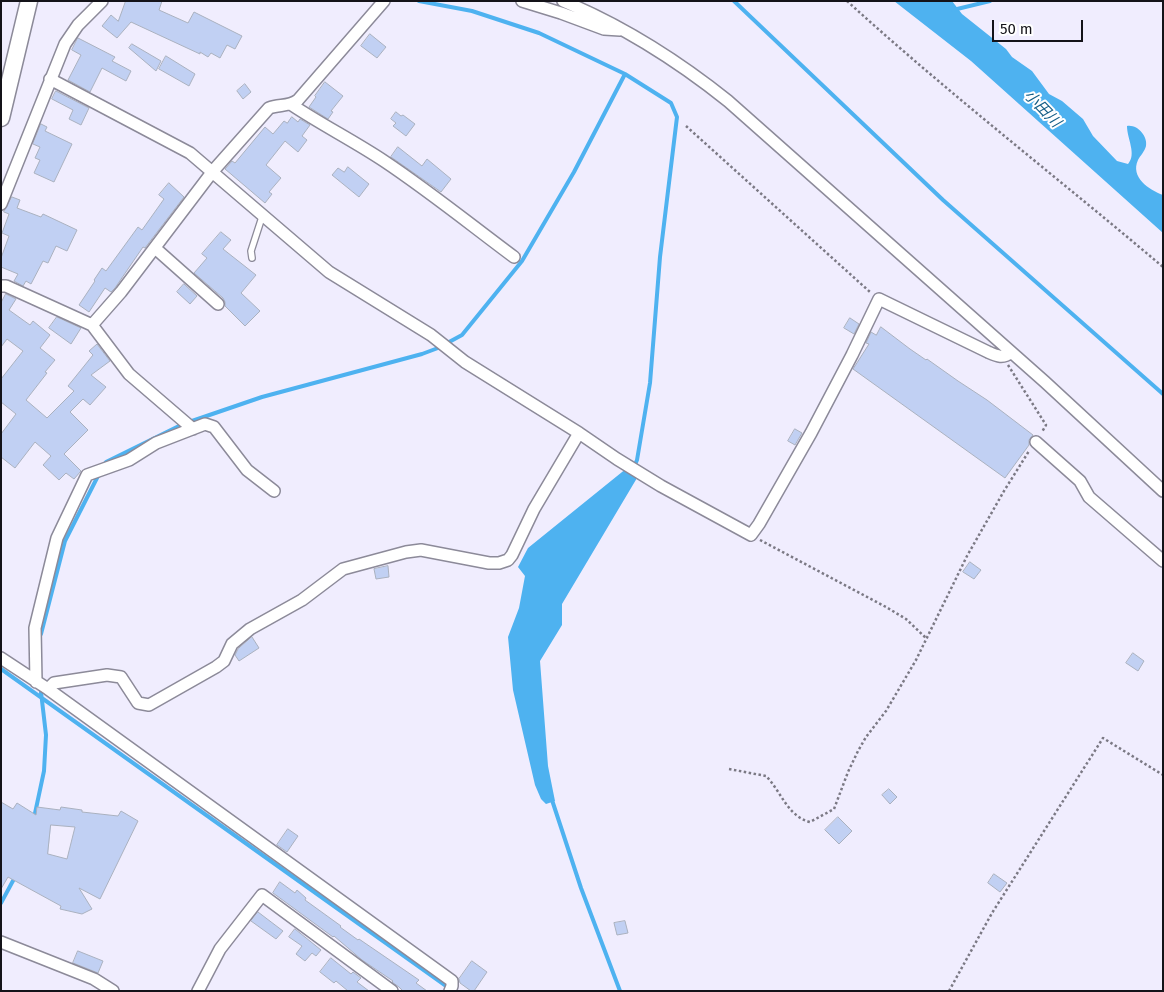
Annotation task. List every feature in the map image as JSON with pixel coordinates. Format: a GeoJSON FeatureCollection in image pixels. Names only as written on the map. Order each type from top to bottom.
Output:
{"type":"FeatureCollection","features":[{"type":"Feature","properties":{"kind":"main road"},"geometry":{"type":"LineString","coordinates":[[1,118],[29,1]]}},
{"type":"Feature","properties":{"kind":"street"},"geometry":{"type":"LineString","coordinates":[[1,204],[65,44],[78,25],[102,1]]}},
{"type":"Feature","properties":{"kind":"street"},"geometry":{"type":"LineString","coordinates":[[292,105],[384,1]]}},
{"type":"Feature","properties":{"kind":"street"},"geometry":{"type":"LineString","coordinates":[[522,1],[561,13],[604,30],[622,30]]}},
{"type":"Feature","properties":{"kind":"street"},"geometry":{"type":"LineString","coordinates":[[564,1],[622,30],[684,68],[728,101],[1163,491]]}},
{"type":"Feature","properties":{"kind":"street"},"geometry":{"type":"LineString","coordinates":[[50,79],[190,153],[329,272],[431,335],[465,362],[638,472],[751,535],[811,433],[852,356],[878,299],[988,352],[1000,357],[1008,354]]}},
{"type":"Feature","properties":{"kind":"street"},"geometry":{"type":"LineString","coordinates":[[92,325],[121,292],[213,171],[269,108],[276,105],[292,105],[385,161],[514,257]]}},
{"type":"Feature","properties":{"kind":"street"},"geometry":{"type":"LineString","coordinates":[[155,248],[218,304]]}},
{"type":"Feature","properties":{"kind":"street"},"geometry":{"type":"LineString","coordinates":[[1,286],[6,286],[92,325],[129,374],[193,429]]}},
{"type":"Feature","properties":{"kind":"street"},"geometry":{"type":"LineString","coordinates":[[36,682],[35,628],[56,538],[87,475],[129,460],[156,443],[205,424],[214,427],[247,470],[274,491]]}},
{"type":"Feature","properties":{"kind":"street"},"geometry":{"type":"LineString","coordinates":[[48,689],[54,683],[107,675],[121,677],[138,703],[149,705],[216,667],[224,660],[232,644],[250,629],[302,600],[343,569],[406,552],[421,550],[489,563],[499,563],[508,560],[534,509],[579,433]]}},
{"type":"Feature","properties":{"kind":"street"},"geometry":{"type":"LineString","coordinates":[[1036,442],[1080,481],[1089,497],[1163,561]]}},
{"type":"Feature","properties":{"kind":"street"},"geometry":{"type":"LineString","coordinates":[[1,658],[48,689],[452,981],[451,988]]}},
{"type":"Feature","properties":{"kind":"street"},"geometry":{"type":"LineString","coordinates":[[198,991],[220,949],[262,895],[392,991]]}},
{"type":"Feature","properties":{"kind":"street"},"geometry":{"type":"LineString","coordinates":[[1,942],[94,979],[113,991]]}},
{"type":"Feature","properties":{"kind":"lane"},"geometry":{"type":"LineString","coordinates":[[252,258],[251,251],[263,214]]}},
{"type":"Feature","properties":{"kind":"path"},"geometry":{"type":"LineString","coordinates":[[847,1],[930,75],[1163,267]]}},
{"type":"Feature","properties":{"kind":"path"},"geometry":{"type":"LineString","coordinates":[[686,126],[878,299]]}},
{"type":"Feature","properties":{"kind":"path"},"geometry":{"type":"LineString","coordinates":[[729,769],[766,776],[786,806],[804,821],[810,822],[834,809],[858,751],[886,711],[916,660],[967,556],[1004,491],[1046,425],[1008,367],[1008,354]]}},
{"type":"Feature","properties":{"kind":"path"},"geometry":{"type":"LineString","coordinates":[[751,535],[886,607],[906,619],[926,638]]}},
{"type":"Feature","properties":{"kind":"path"},"geometry":{"type":"LineString","coordinates":[[949,991],[992,913],[1103,738],[1163,775]]}},
{"type":"Feature","properties":{"kind":"water","name":"小田川"},"geometry":{"type":"Polygon","coordinates":[[[894,1],[952,1],[962,14],[1006,49],[1012,57],[1032,71],[1049,94],[1062,101],[1083,119],[1093,136],[1117,161],[1128,164],[1131,160],[1132,151],[1127,126],[1138,129],[1144,135],[1146,146],[1138,160],[1137,172],[1142,182],[1152,190],[1163,195],[1163,233],[971,61],[894,1]]]}},
{"type":"Feature","properties":{"kind":"water"},"geometry":{"type":"Polygon","coordinates":[[[627,468],[637,478],[562,604],[562,625],[540,661],[548,766],[555,801],[546,804],[541,799],[535,785],[513,690],[508,637],[519,608],[525,576],[518,567],[528,548],[627,468]]]}},
{"type":"Feature","properties":{"kind":"building"},"geometry":{"type":"Polygon","coordinates":[[[126,1],[162,1],[159,10],[188,23],[194,12],[242,36],[235,49],[227,45],[220,58],[211,53],[208,57],[200,52],[200,54],[131,22],[117,38],[102,26],[111,15],[118,21],[126,1]]]}},
{"type":"Feature","properties":{"kind":"building"},"geometry":{"type":"Polygon","coordinates":[[[370,34],[386,47],[377,58],[361,46],[370,34]]]}},
{"type":"Feature","properties":{"kind":"building"},"geometry":{"type":"Polygon","coordinates":[[[78,38],[115,57],[112,61],[131,71],[126,81],[102,68],[90,92],[68,80],[81,55],[72,50],[78,38]]]}},
{"type":"Feature","properties":{"kind":"building"},"geometry":{"type":"Polygon","coordinates":[[[132,44],[161,61],[156,71],[129,48],[132,44]]]}},
{"type":"Feature","properties":{"kind":"building"},"geometry":{"type":"Polygon","coordinates":[[[166,56],[195,74],[189,86],[159,69],[166,56]]]}},
{"type":"Feature","properties":{"kind":"building"},"geometry":{"type":"Polygon","coordinates":[[[325,82],[343,96],[331,111],[333,112],[328,119],[309,107],[325,82]]]}},
{"type":"Feature","properties":{"kind":"building"},"geometry":{"type":"Polygon","coordinates":[[[245,84],[251,92],[243,99],[237,91],[245,84]]]}},
{"type":"Feature","properties":{"kind":"building"},"geometry":{"type":"Polygon","coordinates":[[[56,91],[89,108],[81,125],[69,119],[73,110],[52,99],[56,91]]]}},
{"type":"Feature","properties":{"kind":"building"},"geometry":{"type":"Polygon","coordinates":[[[396,112],[415,124],[406,136],[393,126],[396,123],[391,119],[396,112]]]}},
{"type":"Feature","properties":{"kind":"building"},"geometry":{"type":"Polygon","coordinates":[[[292,117],[298,122],[300,119],[310,125],[302,136],[307,140],[298,152],[285,141],[266,165],[281,178],[269,192],[272,194],[265,203],[225,169],[232,161],[235,163],[265,127],[273,134],[284,121],[287,123],[292,117]]]}},
{"type":"Feature","properties":{"kind":"building"},"geometry":{"type":"Polygon","coordinates":[[[41,124],[47,127],[45,131],[72,144],[54,182],[34,173],[40,160],[35,158],[40,147],[33,144],[41,124]]]}},
{"type":"Feature","properties":{"kind":"building"},"geometry":{"type":"Polygon","coordinates":[[[398,147],[422,166],[427,159],[451,179],[441,192],[391,157],[398,147]]]}},
{"type":"Feature","properties":{"kind":"building"},"geometry":{"type":"Polygon","coordinates":[[[348,167],[369,184],[359,197],[332,175],[338,168],[344,172],[348,167]]]}},
{"type":"Feature","properties":{"kind":"building"},"geometry":{"type":"Polygon","coordinates":[[[169,183],[184,197],[145,248],[143,247],[115,288],[111,292],[105,288],[89,312],[79,305],[94,280],[102,268],[106,271],[138,227],[142,230],[164,199],[159,195],[169,183]]]}},
{"type":"Feature","properties":{"kind":"building"},"geometry":{"type":"Polygon","coordinates":[[[12,197],[20,200],[17,208],[41,217],[43,214],[77,230],[67,251],[56,246],[48,263],[43,261],[31,284],[26,281],[23,286],[14,281],[18,274],[1,267],[1,258],[9,236],[2,233],[9,214],[4,212],[12,197]]]}},
{"type":"Feature","properties":{"kind":"building"},"geometry":{"type":"Polygon","coordinates":[[[221,232],[231,240],[223,249],[256,275],[241,293],[260,311],[245,326],[225,306],[223,298],[194,273],[207,258],[202,254],[221,232]]]}},
{"type":"Feature","properties":{"kind":"building"},"geometry":{"type":"Polygon","coordinates":[[[184,284],[197,296],[190,304],[177,292],[184,284]]]}},
{"type":"Feature","properties":{"kind":"building"},"geometry":{"type":"Polygon","coordinates":[[[6,294],[16,299],[9,310],[30,325],[33,321],[50,335],[40,348],[55,360],[26,400],[47,418],[74,391],[68,386],[93,355],[89,351],[97,344],[110,361],[91,375],[106,387],[90,405],[83,399],[70,412],[88,430],[64,454],[81,471],[74,479],[66,473],[59,480],[43,465],[51,456],[35,442],[15,468],[1,457],[1,434],[16,414],[1,402],[1,379],[23,351],[7,339],[1,347],[1,303],[6,294]]]}},
{"type":"Feature","properties":{"kind":"building"},"geometry":{"type":"Polygon","coordinates":[[[57,317],[81,328],[71,344],[49,328],[57,317]]]}},
{"type":"Feature","properties":{"kind":"building"},"geometry":{"type":"Polygon","coordinates":[[[850,318],[859,324],[854,334],[844,328],[850,318]]]}},
{"type":"Feature","properties":{"kind":"building"},"geometry":{"type":"Polygon","coordinates":[[[881,327],[910,349],[987,400],[1033,435],[1029,440],[1029,445],[1005,478],[853,369],[869,344],[866,343],[871,332],[876,335],[881,327]]]}},
{"type":"Feature","properties":{"kind":"building"},"geometry":{"type":"Polygon","coordinates":[[[795,429],[802,433],[795,445],[788,441],[795,429]]]}},
{"type":"Feature","properties":{"kind":"building"},"geometry":{"type":"Polygon","coordinates":[[[970,562],[981,570],[974,579],[963,572],[970,562]]]}},
{"type":"Feature","properties":{"kind":"building"},"geometry":{"type":"Polygon","coordinates":[[[388,566],[389,577],[376,579],[374,569],[388,566]]]}},
{"type":"Feature","properties":{"kind":"building"},"geometry":{"type":"Polygon","coordinates":[[[252,637],[259,648],[239,661],[235,655],[238,649],[252,637]]]}},
{"type":"Feature","properties":{"kind":"building"},"geometry":{"type":"Polygon","coordinates":[[[1133,653],[1144,661],[1138,671],[1126,663],[1133,653]]]}},
{"type":"Feature","properties":{"kind":"building"},"geometry":{"type":"Polygon","coordinates":[[[889,789],[897,797],[890,804],[882,795],[889,789]]]}},
{"type":"Feature","properties":{"kind":"building"},"geometry":{"type":"Polygon","coordinates":[[[1,802],[13,809],[17,803],[36,815],[37,807],[60,810],[61,807],[82,810],[82,812],[118,816],[121,811],[138,821],[100,899],[79,888],[92,909],[82,914],[60,909],[61,906],[8,877],[1,889],[1,802]],[[51,825],[48,854],[67,859],[75,827],[51,825]]]}},
{"type":"Feature","properties":{"kind":"building"},"geometry":{"type":"Polygon","coordinates":[[[838,817],[852,831],[839,844],[825,830],[838,817]]]}},
{"type":"Feature","properties":{"kind":"building"},"geometry":{"type":"Polygon","coordinates":[[[288,829],[298,836],[287,852],[277,845],[288,829]]]}},
{"type":"Feature","properties":{"kind":"building"},"geometry":{"type":"Polygon","coordinates":[[[994,874],[1007,883],[1000,892],[988,883],[994,874]]]}},
{"type":"Feature","properties":{"kind":"building"},"geometry":{"type":"Polygon","coordinates":[[[280,882],[295,893],[297,890],[306,898],[305,900],[340,927],[419,980],[416,983],[427,991],[403,991],[393,981],[362,960],[334,936],[273,893],[280,882]]]}},
{"type":"Feature","properties":{"kind":"building"},"geometry":{"type":"Polygon","coordinates":[[[258,912],[283,931],[276,939],[251,921],[258,912]]]}},
{"type":"Feature","properties":{"kind":"building"},"geometry":{"type":"Polygon","coordinates":[[[625,921],[628,933],[617,935],[614,923],[625,921]]]}},
{"type":"Feature","properties":{"kind":"building"},"geometry":{"type":"Polygon","coordinates":[[[295,929],[321,950],[316,956],[312,953],[305,961],[296,954],[302,946],[289,937],[295,929]]]}},
{"type":"Feature","properties":{"kind":"building"},"geometry":{"type":"Polygon","coordinates":[[[78,951],[103,961],[98,973],[73,963],[78,951]]]}},
{"type":"Feature","properties":{"kind":"building"},"geometry":{"type":"Polygon","coordinates":[[[331,958],[351,974],[353,972],[361,978],[357,982],[369,991],[348,991],[336,981],[334,983],[320,972],[331,958]]]}},
{"type":"Feature","properties":{"kind":"building"},"geometry":{"type":"Polygon","coordinates":[[[472,961],[487,972],[474,991],[460,983],[459,979],[472,961]]]}},
{"type":"Feature","properties":{"kind":"waterway"},"geometry":{"type":"LineString","coordinates":[[419,1],[472,11],[539,33],[625,74],[671,103],[677,117],[660,257],[650,383],[637,460],[634,467]]}},
{"type":"Feature","properties":{"kind":"waterway"},"geometry":{"type":"LineString","coordinates":[[734,1],[943,200],[1163,394]]}},
{"type":"Feature","properties":{"kind":"waterway"},"geometry":{"type":"LineString","coordinates":[[953,10],[990,1]]}},
{"type":"Feature","properties":{"kind":"waterway"},"geometry":{"type":"LineString","coordinates":[[189,422],[262,397],[422,354],[462,335],[522,261],[574,172],[625,74]]}},
{"type":"Feature","properties":{"kind":"waterway"},"geometry":{"type":"LineString","coordinates":[[104,466],[106,462],[183,424]]}},
{"type":"Feature","properties":{"kind":"waterway"},"geometry":{"type":"LineString","coordinates":[[41,634],[65,541],[100,472]]}},
{"type":"Feature","properties":{"kind":"waterway"},"geometry":{"type":"LineString","coordinates":[[1,669],[449,988]]}},
{"type":"Feature","properties":{"kind":"waterway"},"geometry":{"type":"LineString","coordinates":[[34,818],[44,771],[46,735],[41,692]]}},
{"type":"Feature","properties":{"kind":"waterway"},"geometry":{"type":"LineString","coordinates":[[551,797],[581,888],[620,991]]}},
{"type":"Feature","properties":{"kind":"waterway"},"geometry":{"type":"LineString","coordinates":[[1,903],[15,877]]}}]}
